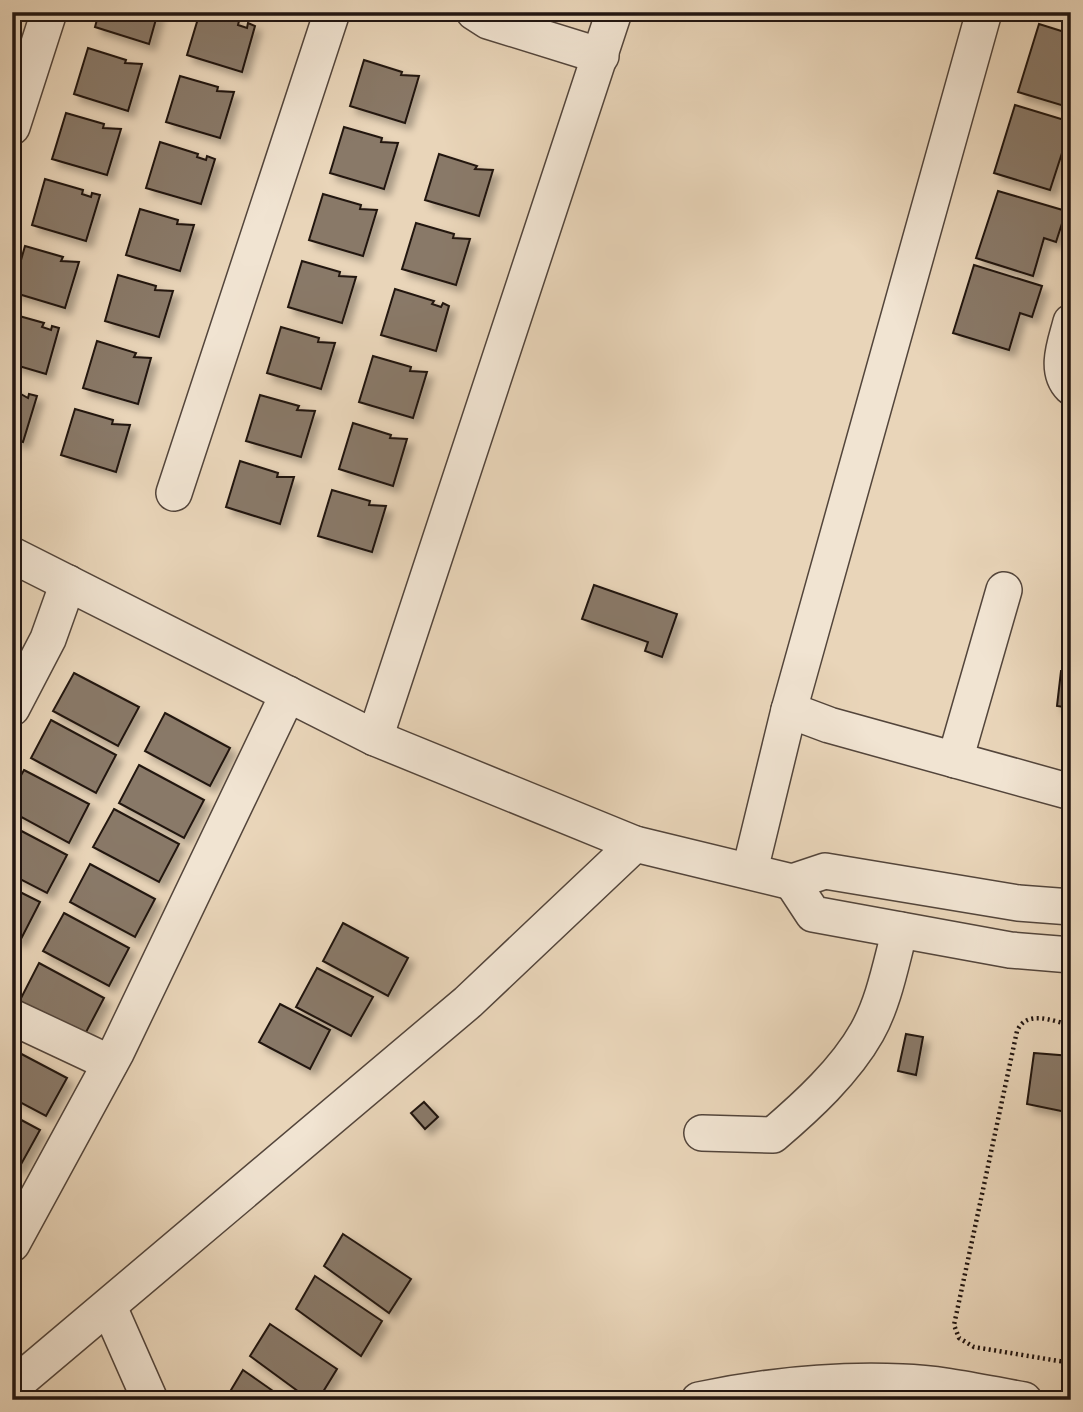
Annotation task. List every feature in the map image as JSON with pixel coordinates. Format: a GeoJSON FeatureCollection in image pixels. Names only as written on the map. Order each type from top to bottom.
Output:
{"type":"FeatureCollection","features":[{"type":"Feature","properties":{"kind":"street"},"geometry":{"type":"LineString","coordinates":[[12,127],[49,12]]}},
{"type":"Feature","properties":{"kind":"street"},"geometry":{"type":"LineString","coordinates":[[174,493],[332,12]]}},
{"type":"Feature","properties":{"kind":"street"},"geometry":{"type":"LineString","coordinates":[[474,12],[488,21],[601,57]]}},
{"type":"Feature","properties":{"kind":"street"},"geometry":{"type":"LineString","coordinates":[[374,738],[614,12]]}},
{"type":"Feature","properties":{"kind":"street"},"geometry":{"type":"LineString","coordinates":[[750,870],[789,710],[984,12]]}},
{"type":"Feature","properties":{"kind":"street"},"geometry":{"type":"LineString","coordinates":[[1071,322],[1062,362],[1064,380],[1071,387]]}},
{"type":"Feature","properties":{"kind":"street"},"geometry":{"type":"LineString","coordinates":[[12,555],[374,738],[635,844],[792,882],[825,871],[1018,903],[1071,907]]}},
{"type":"Feature","properties":{"kind":"street"},"geometry":{"type":"LineString","coordinates":[[12,708],[48,639],[68,583]]}},
{"type":"Feature","properties":{"kind":"street"},"geometry":{"type":"LineString","coordinates":[[955,760],[1004,590]]}},
{"type":"Feature","properties":{"kind":"street"},"geometry":{"type":"LineString","coordinates":[[12,1244],[110,1063],[288,694]]}},
{"type":"Feature","properties":{"kind":"street"},"geometry":{"type":"LineString","coordinates":[[789,710],[829,725],[1071,792]]}},
{"type":"Feature","properties":{"kind":"street"},"geometry":{"type":"LineString","coordinates":[[12,1387],[468,1002],[635,844]]}},
{"type":"Feature","properties":{"kind":"street"},"geometry":{"type":"LineString","coordinates":[[792,882],[813,914],[1010,950],[1071,955]]}},
{"type":"Feature","properties":{"kind":"street"},"geometry":{"type":"LineString","coordinates":[[702,1133],[773,1135],[797,1114],[849,1058],[868,1031],[900,930]]}},
{"type":"Feature","properties":{"kind":"street"},"geometry":{"type":"LineString","coordinates":[[12,1017],[110,1063]]}},
{"type":"Feature","properties":{"kind":"street"},"geometry":{"type":"LineString","coordinates":[[109,1307],[150,1400]]}},
{"type":"Feature","properties":{"kind":"street"},"geometry":{"type":"LineString","coordinates":[[699,1400],[787,1384],[904,1382],[1024,1400]]}},
{"type":"Feature","properties":{"kind":"path"},"geometry":{"type":"LineString","coordinates":[[1071,1025],[1032,1018],[1021,1023],[1017,1031],[954,1325],[959,1338],[974,1347],[1071,1363]]}},
{"type":"Feature","properties":{"kind":"building"},"geometry":{"type":"Polygon","coordinates":[[[99,12],[158,12],[149,44],[95,27],[99,12]]]}},
{"type":"Feature","properties":{"kind":"building"},"geometry":{"type":"Polygon","coordinates":[[[200,12],[239,21],[238,25],[247,28],[248,23],[255,26],[242,72],[187,55],[200,12]]]}},
{"type":"Feature","properties":{"kind":"building"},"geometry":{"type":"Polygon","coordinates":[[[1039,24],[1071,34],[1071,108],[1018,92],[1039,24]]]}},
{"type":"Feature","properties":{"kind":"building"},"geometry":{"type":"Polygon","coordinates":[[[88,48],[126,60],[125,63],[142,64],[128,111],[74,94],[88,48]]]}},
{"type":"Feature","properties":{"kind":"building"},"geometry":{"type":"Polygon","coordinates":[[[364,60],[402,72],[401,75],[419,76],[405,123],[350,106],[364,60]]]}},
{"type":"Feature","properties":{"kind":"building"},"geometry":{"type":"Polygon","coordinates":[[[180,76],[218,87],[217,91],[234,92],[220,138],[166,122],[180,76]]]}},
{"type":"Feature","properties":{"kind":"building"},"geometry":{"type":"Polygon","coordinates":[[[1015,105],[1071,122],[1071,156],[1062,153],[1050,190],[994,173],[1015,105]]]}},
{"type":"Feature","properties":{"kind":"building"},"geometry":{"type":"Polygon","coordinates":[[[66,113],[104,124],[103,128],[121,129],[107,175],[52,159],[66,113]]]}},
{"type":"Feature","properties":{"kind":"building"},"geometry":{"type":"Polygon","coordinates":[[[344,127],[382,138],[381,142],[398,143],[384,189],[330,173],[344,127]]]}},
{"type":"Feature","properties":{"kind":"building"},"geometry":{"type":"Polygon","coordinates":[[[160,142],[198,154],[197,157],[206,160],[207,156],[215,159],[201,204],[146,188],[160,142]]]}},
{"type":"Feature","properties":{"kind":"building"},"geometry":{"type":"Polygon","coordinates":[[[439,154],[477,166],[475,169],[493,170],[479,216],[425,200],[439,154]]]}},
{"type":"Feature","properties":{"kind":"building"},"geometry":{"type":"Polygon","coordinates":[[[45,179],[83,190],[82,194],[91,197],[92,193],[100,195],[86,241],[32,225],[45,179]]]}},
{"type":"Feature","properties":{"kind":"building"},"geometry":{"type":"Polygon","coordinates":[[[998,191],[1066,211],[1056,242],[1044,238],[1033,276],[976,258],[998,191]]]}},
{"type":"Feature","properties":{"kind":"building"},"geometry":{"type":"Polygon","coordinates":[[[323,194],[361,205],[360,209],[377,210],[363,256],[309,240],[323,194]]]}},
{"type":"Feature","properties":{"kind":"building"},"geometry":{"type":"Polygon","coordinates":[[[140,209],[178,220],[177,224],[194,225],[180,271],[126,255],[140,209]]]}},
{"type":"Feature","properties":{"kind":"building"},"geometry":{"type":"Polygon","coordinates":[[[416,223],[454,234],[453,238],[470,239],[456,285],[402,269],[416,223]]]}},
{"type":"Feature","properties":{"kind":"building"},"geometry":{"type":"Polygon","coordinates":[[[25,246],[63,257],[61,261],[79,262],[65,308],[12,292],[25,246]]]}},
{"type":"Feature","properties":{"kind":"building"},"geometry":{"type":"Polygon","coordinates":[[[302,261],[340,272],[339,276],[356,277],[342,323],[288,307],[302,261]]]}},
{"type":"Feature","properties":{"kind":"building"},"geometry":{"type":"Polygon","coordinates":[[[974,265],[1042,286],[1032,317],[1020,313],[1009,350],[953,333],[974,265]]]}},
{"type":"Feature","properties":{"kind":"building"},"geometry":{"type":"Polygon","coordinates":[[[118,275],[156,286],[155,290],[173,291],[159,337],[105,321],[118,275]]]}},
{"type":"Feature","properties":{"kind":"building"},"geometry":{"type":"Polygon","coordinates":[[[395,289],[434,301],[432,304],[441,307],[443,303],[449,306],[436,351],[381,335],[395,289]]]}},
{"type":"Feature","properties":{"kind":"building"},"geometry":{"type":"Polygon","coordinates":[[[12,314],[44,323],[42,327],[51,330],[52,326],[59,328],[46,374],[12,364],[12,314]]]}},
{"type":"Feature","properties":{"kind":"building"},"geometry":{"type":"Polygon","coordinates":[[[281,327],[319,338],[318,342],[335,343],[321,389],[267,373],[281,327]]]}},
{"type":"Feature","properties":{"kind":"building"},"geometry":{"type":"Polygon","coordinates":[[[97,341],[136,353],[134,357],[151,358],[138,404],[83,388],[97,341]]]}},
{"type":"Feature","properties":{"kind":"building"},"geometry":{"type":"Polygon","coordinates":[[[373,356],[411,367],[410,371],[427,372],[413,418],[359,402],[373,356]]]}},
{"type":"Feature","properties":{"kind":"building"},"geometry":{"type":"Polygon","coordinates":[[[12,389],[28,398],[29,394],[37,396],[23,442],[12,439],[12,389]]]}},
{"type":"Feature","properties":{"kind":"building"},"geometry":{"type":"Polygon","coordinates":[[[260,395],[299,406],[297,410],[315,411],[301,457],[246,441],[260,395]]]}},
{"type":"Feature","properties":{"kind":"building"},"geometry":{"type":"Polygon","coordinates":[[[75,409],[113,420],[112,424],[130,425],[116,472],[61,455],[75,409]]]}},
{"type":"Feature","properties":{"kind":"building"},"geometry":{"type":"Polygon","coordinates":[[[353,423],[391,435],[390,438],[407,439],[393,486],[339,469],[353,423]]]}},
{"type":"Feature","properties":{"kind":"building"},"geometry":{"type":"Polygon","coordinates":[[[240,461],[278,473],[277,477],[294,477],[280,524],[226,507],[240,461]]]}},
{"type":"Feature","properties":{"kind":"building"},"geometry":{"type":"Polygon","coordinates":[[[332,490],[370,501],[369,505],[386,506],[372,552],[318,536],[332,490]]]}},
{"type":"Feature","properties":{"kind":"building"},"geometry":{"type":"Polygon","coordinates":[[[594,585],[677,614],[662,657],[645,651],[648,642],[582,619],[594,585]]]}},
{"type":"Feature","properties":{"kind":"building"},"geometry":{"type":"Polygon","coordinates":[[[1061,671],[1071,672],[1071,708],[1057,706],[1061,671]]]}},
{"type":"Feature","properties":{"kind":"building"},"geometry":{"type":"Polygon","coordinates":[[[74,673],[139,707],[118,746],[53,711],[74,673]]]}},
{"type":"Feature","properties":{"kind":"building"},"geometry":{"type":"Polygon","coordinates":[[[165,713],[230,748],[210,786],[145,751],[165,713]]]}},
{"type":"Feature","properties":{"kind":"building"},"geometry":{"type":"Polygon","coordinates":[[[51,720],[116,755],[96,793],[31,758],[51,720]]]}},
{"type":"Feature","properties":{"kind":"building"},"geometry":{"type":"Polygon","coordinates":[[[139,765],[204,800],[184,838],[119,803],[139,765]]]}},
{"type":"Feature","properties":{"kind":"building"},"geometry":{"type":"Polygon","coordinates":[[[24,770],[89,804],[69,843],[12,812],[12,791],[24,770]]]}},
{"type":"Feature","properties":{"kind":"building"},"geometry":{"type":"Polygon","coordinates":[[[114,809],[179,844],[159,882],[93,847],[114,809]]]}},
{"type":"Feature","properties":{"kind":"building"},"geometry":{"type":"Polygon","coordinates":[[[12,826],[67,855],[47,893],[12,875],[12,826]]]}},
{"type":"Feature","properties":{"kind":"building"},"geometry":{"type":"Polygon","coordinates":[[[90,864],[155,899],[135,937],[70,902],[90,864]]]}},
{"type":"Feature","properties":{"kind":"building"},"geometry":{"type":"Polygon","coordinates":[[[12,888],[40,902],[20,941],[12,937],[12,888]]]}},
{"type":"Feature","properties":{"kind":"building"},"geometry":{"type":"Polygon","coordinates":[[[64,913],[129,948],[109,986],[43,951],[64,913]]]}},
{"type":"Feature","properties":{"kind":"building"},"geometry":{"type":"Polygon","coordinates":[[[343,923],[408,958],[388,996],[323,961],[343,923]]]}},
{"type":"Feature","properties":{"kind":"building"},"geometry":{"type":"Polygon","coordinates":[[[39,963],[104,998],[84,1036],[19,1002],[39,963]]]}},
{"type":"Feature","properties":{"kind":"building"},"geometry":{"type":"Polygon","coordinates":[[[317,968],[373,997],[351,1036],[296,1007],[317,968]]]}},
{"type":"Feature","properties":{"kind":"building"},"geometry":{"type":"Polygon","coordinates":[[[280,1004],[330,1030],[310,1069],[259,1042],[280,1004]]]}},
{"type":"Feature","properties":{"kind":"building"},"geometry":{"type":"Polygon","coordinates":[[[906,1034],[923,1037],[916,1075],[898,1071],[906,1034]]]}},
{"type":"Feature","properties":{"kind":"building"},"geometry":{"type":"Polygon","coordinates":[[[12,1049],[67,1078],[46,1116],[12,1098],[12,1049]]]}},
{"type":"Feature","properties":{"kind":"building"},"geometry":{"type":"Polygon","coordinates":[[[1034,1053],[1071,1056],[1071,1113],[1027,1104],[1034,1053]]]}},
{"type":"Feature","properties":{"kind":"building"},"geometry":{"type":"Polygon","coordinates":[[[424,1102],[438,1117],[425,1129],[411,1113],[424,1102]]]}},
{"type":"Feature","properties":{"kind":"building"},"geometry":{"type":"Polygon","coordinates":[[[12,1115],[40,1130],[19,1168],[12,1164],[12,1115]]]}},
{"type":"Feature","properties":{"kind":"building"},"geometry":{"type":"Polygon","coordinates":[[[343,1234],[411,1279],[389,1313],[324,1266],[343,1234]]]}},
{"type":"Feature","properties":{"kind":"building"},"geometry":{"type":"Polygon","coordinates":[[[315,1276],[382,1321],[361,1356],[296,1309],[315,1276]]]}},
{"type":"Feature","properties":{"kind":"building"},"geometry":{"type":"Polygon","coordinates":[[[270,1324],[337,1369],[318,1400],[310,1400],[250,1356],[270,1324]]]}},
{"type":"Feature","properties":{"kind":"building"},"geometry":{"type":"Polygon","coordinates":[[[243,1370],[283,1398],[285,1400],[225,1400],[243,1370]]]}}]}
